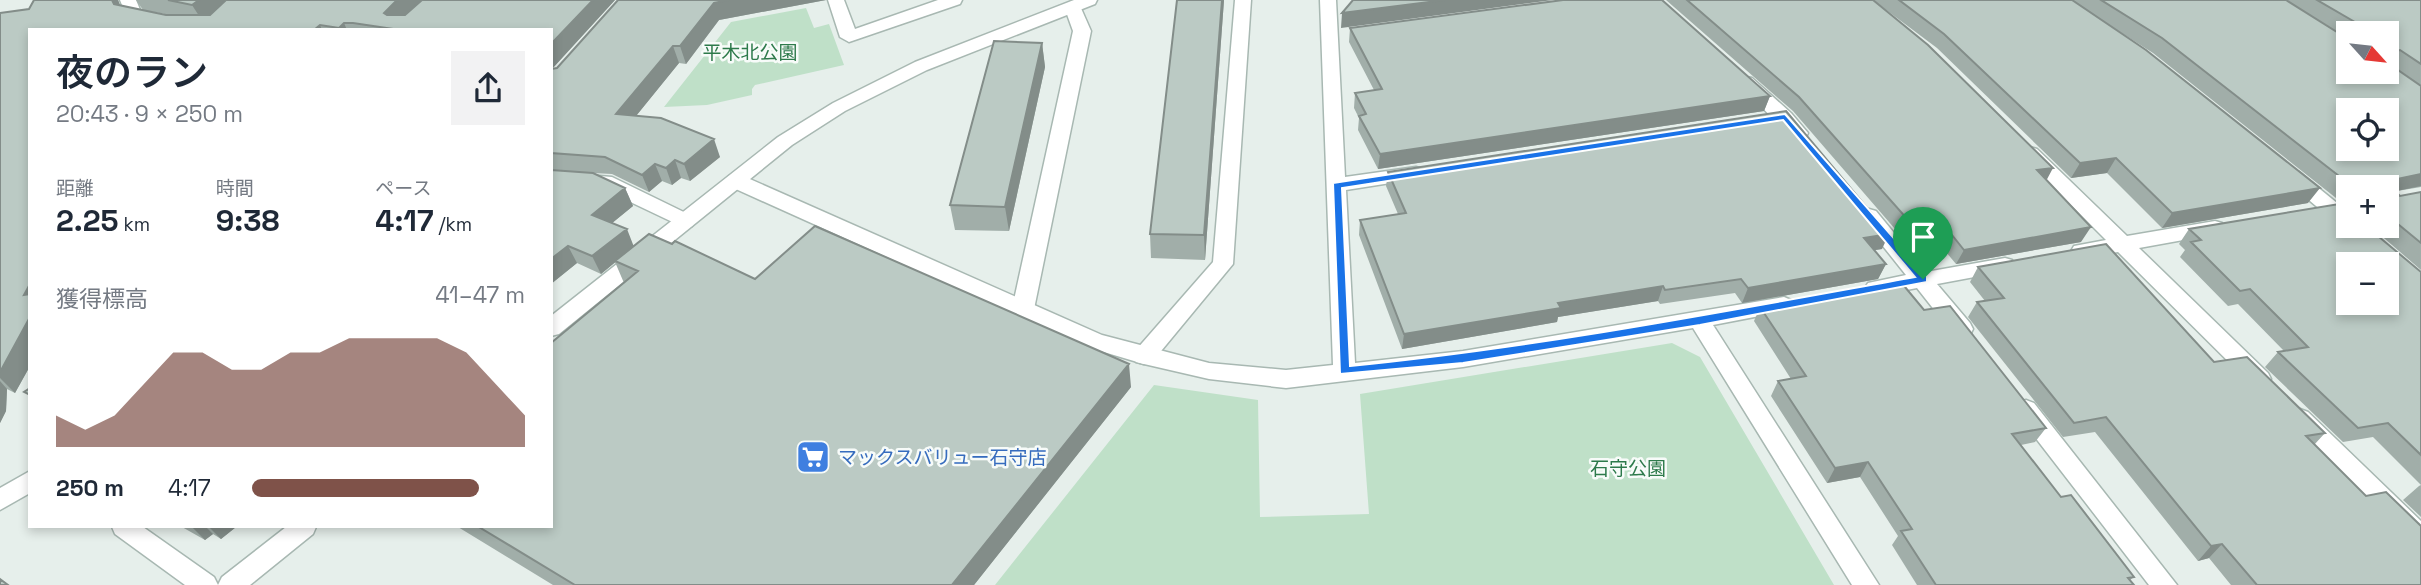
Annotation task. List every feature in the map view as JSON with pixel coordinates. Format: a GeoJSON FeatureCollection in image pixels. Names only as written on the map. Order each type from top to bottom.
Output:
{"type":"FeatureCollection","features":[{"type":"Feature","properties":{"kind":"street"},"geometry":{"type":"LineString","coordinates":[[128,0],[134,16],[210,27]]}},
{"type":"Feature","properties":{"kind":"street"},"geometry":{"type":"LineString","coordinates":[[836,0],[849,37],[954,0]]}},
{"type":"Feature","properties":{"kind":"street"},"geometry":{"type":"LineString","coordinates":[[1144,356],[1223,264],[1243,0]]}},
{"type":"Feature","properties":{"kind":"street"},"geometry":{"type":"LineString","coordinates":[[1328,0],[1338,36],[1337,185],[1344,371]]}},
{"type":"Feature","properties":{"kind":"street"},"geometry":{"type":"LineString","coordinates":[[553,326],[785,141],[839,107],[920,66],[1081,3],[1082,31],[1023,309]]}},
{"type":"Feature","properties":{"kind":"street"},"geometry":{"type":"LineString","coordinates":[[1734,72],[1785,117],[1811,147]]}},
{"type":"Feature","properties":{"kind":"street"},"geometry":{"type":"LineString","coordinates":[[1758,121],[1785,117]]}},
{"type":"Feature","properties":{"kind":"street"},"geometry":{"type":"LineString","coordinates":[[2016,139],[2421,537]]}},
{"type":"Feature","properties":{"kind":"street"},"geometry":{"type":"LineString","coordinates":[[2281,167],[2336,209]]}},
{"type":"Feature","properties":{"kind":"street"},"geometry":{"type":"LineString","coordinates":[[1337,185],[1432,171]]}},
{"type":"Feature","properties":{"kind":"street"},"geometry":{"type":"LineString","coordinates":[[553,178],[604,182],[685,221]]}},
{"type":"Feature","properties":{"kind":"street"},"geometry":{"type":"LineString","coordinates":[[736,181],[1095,341],[1209,371],[1286,379],[1463,359],[1700,321],[1805,301]]}},
{"type":"Feature","properties":{"kind":"street"},"geometry":{"type":"LineString","coordinates":[[1854,198],[1975,345]]}},
{"type":"Feature","properties":{"kind":"street"},"geometry":{"type":"LineString","coordinates":[[2307,213],[2336,217]]}},
{"type":"Feature","properties":{"kind":"street"},"geometry":{"type":"LineString","coordinates":[[2056,256],[2241,224]]}},
{"type":"Feature","properties":{"kind":"street"},"geometry":{"type":"LineString","coordinates":[[1857,291],[2029,260]]}},
{"type":"Feature","properties":{"kind":"street"},"geometry":{"type":"LineString","coordinates":[[1700,321],[1866,585]]}},
{"type":"Feature","properties":{"kind":"street"},"geometry":{"type":"LineString","coordinates":[[2009,388],[2164,585]]}},
{"type":"Feature","properties":{"kind":"street"},"geometry":{"type":"LineString","coordinates":[[0,500],[28,482]]}},
{"type":"Feature","properties":{"kind":"street"},"geometry":{"type":"LineString","coordinates":[[125,528],[205,585]]}},
{"type":"Feature","properties":{"kind":"street"},"geometry":{"type":"LineString","coordinates":[[231,585],[303,528]]}},
{"type":"Feature","properties":{"kind":"green space","name":"平木北公園"},"geometry":{"type":"Polygon","coordinates":[[[806,8],[814,28],[829,24],[844,65],[755,85],[752,95],[707,105],[664,107],[731,22],[806,8]]]}},
{"type":"Feature","properties":{"kind":"green space","name":"石守公園"},"geometry":{"type":"Polygon","coordinates":[[[1672,343],[1700,357],[1834,585],[995,585],[1154,385],[1258,400],[1260,517],[1369,514],[1360,394],[1672,343]]]}},
{"type":"Feature","properties":{"kind":"building"},"geometry":{"type":"Polygon","coordinates":[[[34,0],[112,0],[114,4],[166,15],[210,15],[226,0],[397,0],[384,13],[405,15],[422,0],[593,0],[553,42],[553,28],[387,28],[344,23],[339,28],[320,25],[316,28],[28,28],[28,288],[24,295],[28,294],[28,321],[0,372],[0,13],[29,9],[34,0]]]}},
{"type":"Feature","properties":{"kind":"building"},"geometry":{"type":"Polygon","coordinates":[[[168,0],[199,0],[192,5],[168,0]]]}},
{"type":"Feature","properties":{"kind":"building"},"geometry":{"type":"Polygon","coordinates":[[[618,0],[729,0],[714,3],[680,46],[673,46],[616,114],[661,118],[714,139],[684,164],[675,160],[666,168],[655,164],[642,175],[605,157],[553,153],[553,69],[557,68],[618,0]]]}},
{"type":"Feature","properties":{"kind":"building"},"geometry":{"type":"Polygon","coordinates":[[[1177,0],[1222,0],[1204,235],[1150,234],[1177,0]]]}},
{"type":"Feature","properties":{"kind":"building"},"geometry":{"type":"Polygon","coordinates":[[[1353,0],[1445,0],[1342,13],[1353,0]]]}},
{"type":"Feature","properties":{"kind":"building"},"geometry":{"type":"Polygon","coordinates":[[[1563,0],[1662,0],[1770,96],[1380,154],[1359,116],[1366,114],[1355,93],[1382,89],[1350,28],[1563,0]]]}},
{"type":"Feature","properties":{"kind":"building"},"geometry":{"type":"Polygon","coordinates":[[[1687,0],[1873,0],[1928,45],[2053,168],[2037,170],[2091,227],[1964,250],[1944,225],[1916,229],[1799,97],[1687,0]]]}},
{"type":"Feature","properties":{"kind":"building"},"geometry":{"type":"Polygon","coordinates":[[[1899,0],[2072,0],[2146,50],[2320,188],[2172,213],[2116,158],[2080,163],[1944,34],[1899,0]]]}},
{"type":"Feature","properties":{"kind":"building"},"geometry":{"type":"Polygon","coordinates":[[[2101,0],[2286,0],[2336,31],[2336,84],[2399,84],[2399,71],[2421,86],[2421,174],[2399,179],[2399,175],[2338,175],[2162,38],[2101,0]]]}},
{"type":"Feature","properties":{"kind":"building"},"geometry":{"type":"Polygon","coordinates":[[[2317,0],[2421,0],[2421,64],[2399,50],[2399,21],[2353,21],[2317,0]]]}},
{"type":"Feature","properties":{"kind":"building"},"geometry":{"type":"Polygon","coordinates":[[[994,41],[1042,43],[1005,207],[950,205],[994,41]]]}},
{"type":"Feature","properties":{"kind":"building"},"geometry":{"type":"Polygon","coordinates":[[[1786,111],[1889,234],[1864,238],[1886,264],[1748,288],[1741,279],[1665,290],[1663,286],[1558,303],[1561,308],[1404,334],[1360,220],[1406,213],[1388,172],[1786,111]]]}},
{"type":"Feature","properties":{"kind":"building"},"geometry":{"type":"Polygon","coordinates":[[[553,170],[593,173],[625,188],[592,215],[627,229],[592,256],[568,246],[553,257],[553,170]]]}},
{"type":"Feature","properties":{"kind":"building"},"geometry":{"type":"Polygon","coordinates":[[[2421,192],[2421,243],[2399,225],[2399,195],[2421,192]]]}},
{"type":"Feature","properties":{"kind":"building"},"geometry":{"type":"Polygon","coordinates":[[[2336,204],[2336,238],[2380,238],[2397,252],[2336,252],[2336,315],[2399,315],[2399,254],[2421,272],[2421,455],[2388,423],[2358,428],[2278,352],[2308,347],[2250,289],[2240,291],[2191,242],[2201,240],[2189,229],[2336,204]]]}},
{"type":"Feature","properties":{"kind":"building","name":"マックスバリュー石守店"},"geometry":{"type":"Polygon","coordinates":[[[815,226],[1129,364],[952,585],[575,585],[481,528],[553,528],[553,341],[638,271],[615,261],[649,234],[672,244],[675,241],[755,279],[815,226]]]}},
{"type":"Feature","properties":{"kind":"building"},"geometry":{"type":"Polygon","coordinates":[[[2106,244],[2214,362],[2247,357],[2325,433],[2306,436],[2366,496],[2386,492],[2421,526],[2421,585],[2257,585],[2222,544],[2211,546],[2106,417],[2074,423],[1977,302],[2004,298],[1978,267],[2106,244]]]}},
{"type":"Feature","properties":{"kind":"building"},"geometry":{"type":"Polygon","coordinates":[[[1900,281],[1924,310],[1950,306],[2046,428],[2012,434],[2061,497],[2071,495],[2134,577],[2128,578],[2134,585],[1936,585],[1901,531],[1912,529],[1868,462],[1835,468],[1778,381],[1806,376],[1760,307],[1900,281]]]}},
{"type":"Feature","properties":{"kind":"place","name":"マックスバリュー石守店"},"geometry":{"type":"Point","coordinates":[813,457]}},
{"type":"Feature","properties":{"kind":"route"},"geometry":{"type":"LineString","coordinates":[[1785,117],[1923,279],[1700,321],[1463,359],[1344,371],[1337,185],[1785,117]]}}]}
